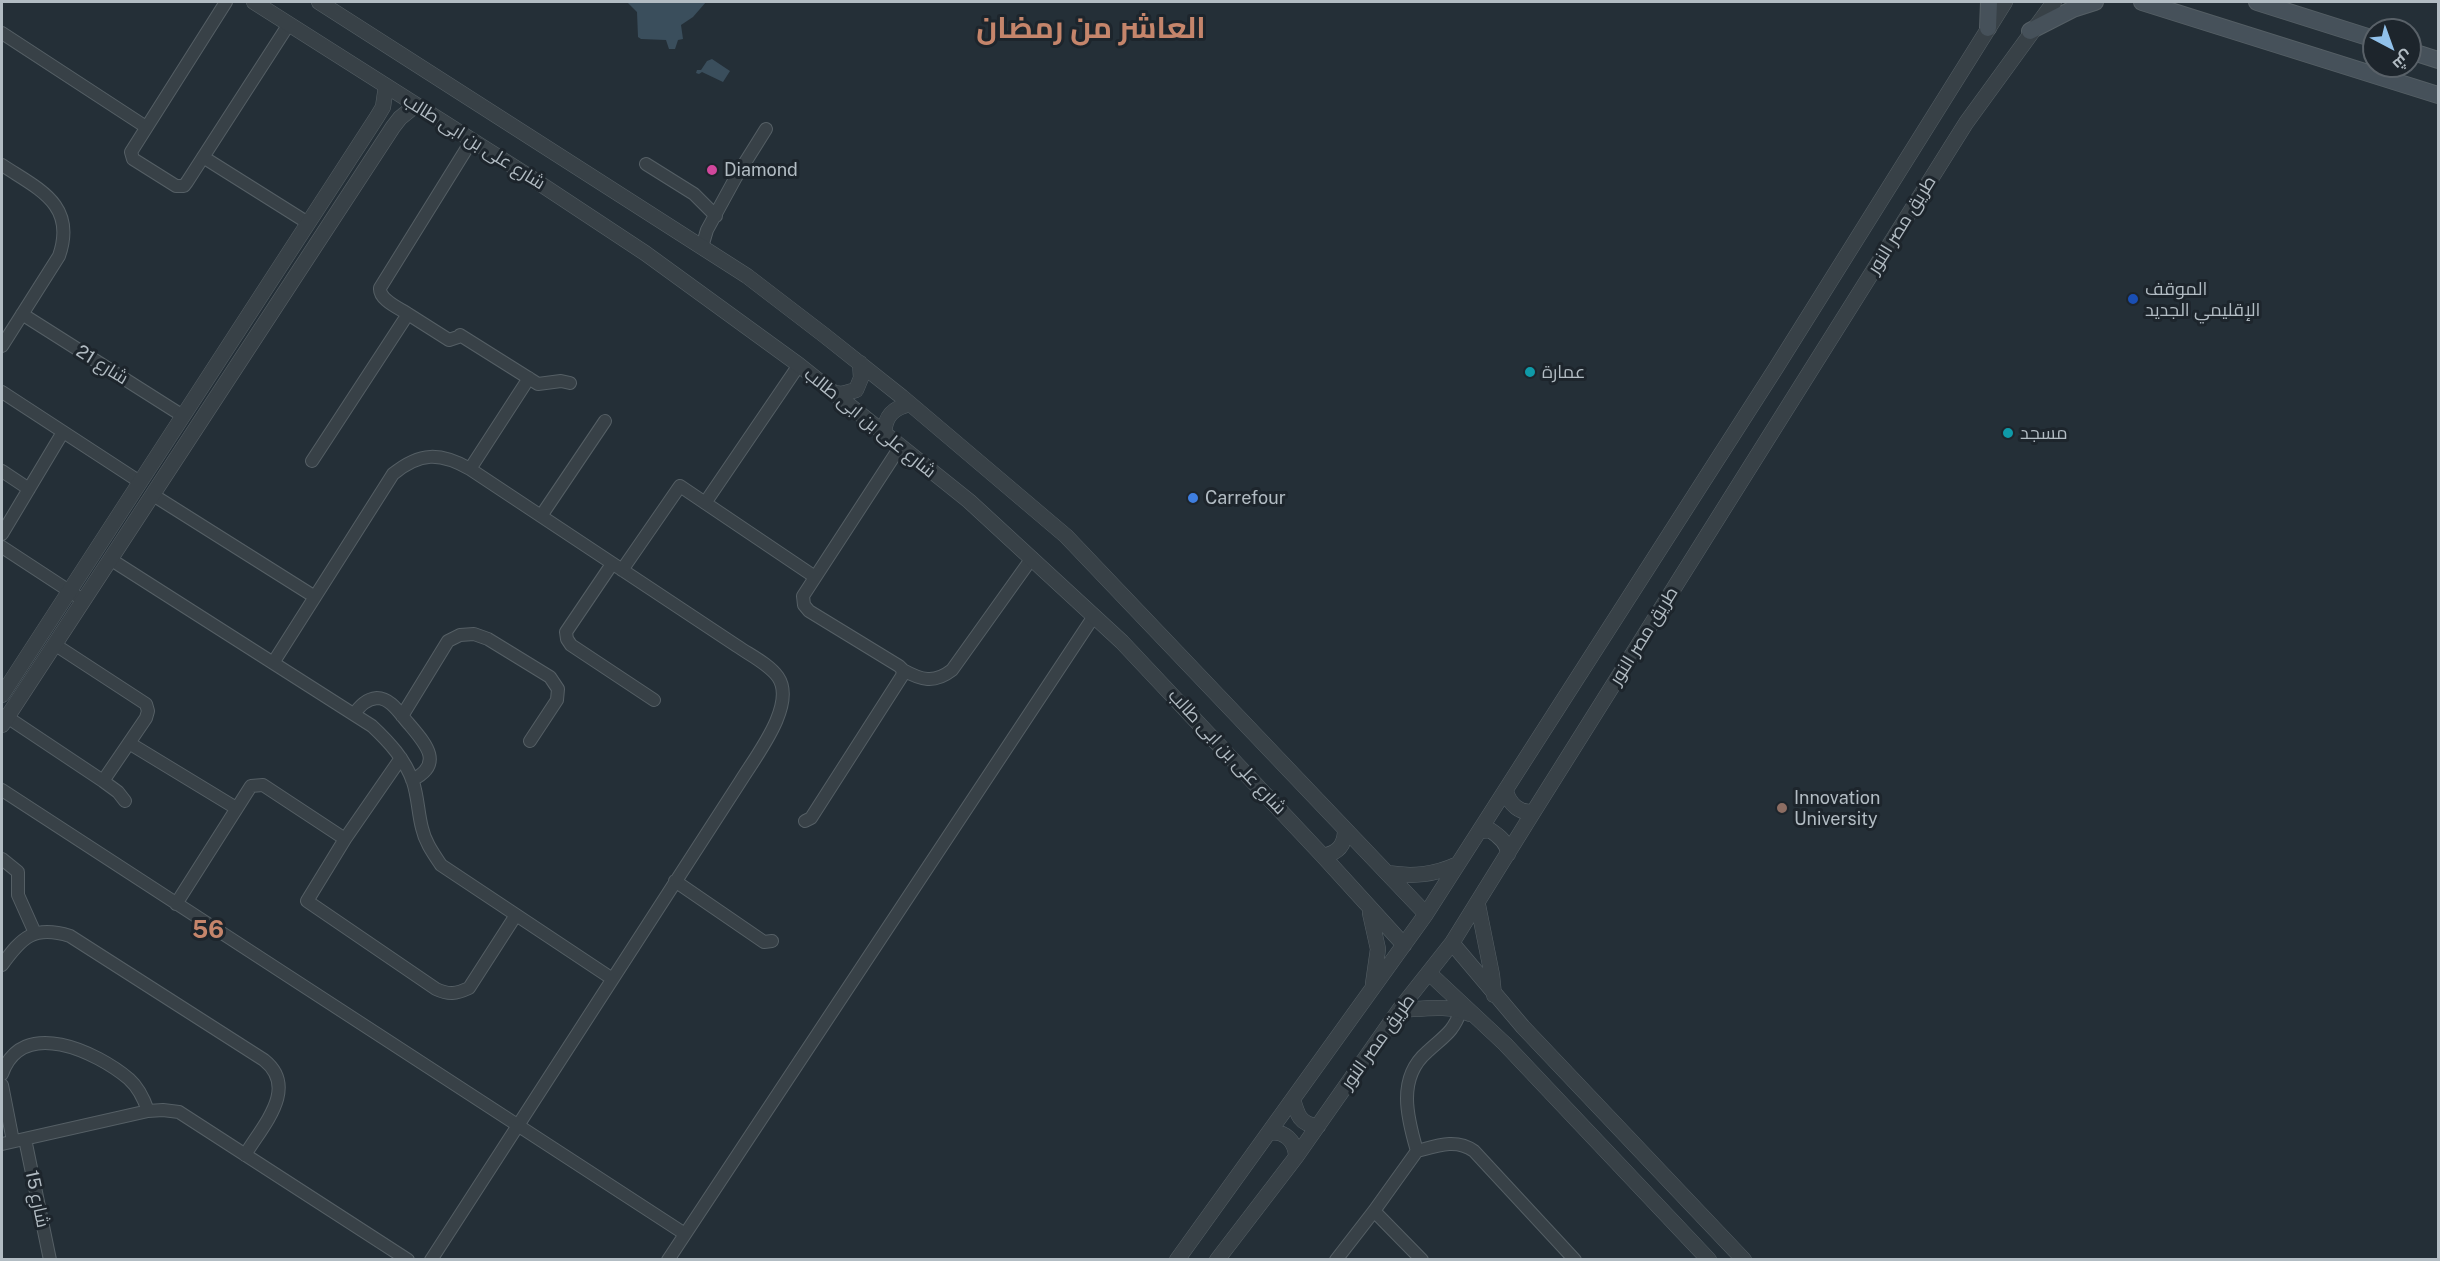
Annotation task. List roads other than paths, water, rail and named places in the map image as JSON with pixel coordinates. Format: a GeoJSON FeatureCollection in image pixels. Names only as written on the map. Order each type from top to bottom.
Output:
{"type":"FeatureCollection","features":[{"type":"Feature","properties":{"kind":"main road"},"geometry":{"type":"LineString","coordinates":[[1988,28],[1989,2]]}},
{"type":"Feature","properties":{"kind":"main road"},"geometry":{"type":"LineString","coordinates":[[2030,31],[2073,9],[2095,2]]}},
{"type":"Feature","properties":{"kind":"main road"},"geometry":{"type":"LineString","coordinates":[[2142,2],[2362,65]]}},
{"type":"Feature","properties":{"kind":"main road"},"geometry":{"type":"LineString","coordinates":[[2257,2],[2362,35]]}},
{"type":"Feature","properties":{"kind":"main road"},"geometry":{"type":"LineString","coordinates":[[2422,55],[2439,60]]}},
{"type":"Feature","properties":{"kind":"main road"},"geometry":{"type":"LineString","coordinates":[[2401,78],[2439,95]]}},
{"type":"Feature","properties":{"kind":"street"},"geometry":{"type":"LineString","coordinates":[[226,2],[132,148],[133,159],[176,186],[184,186],[289,24]]}},
{"type":"Feature","properties":{"kind":"street","name":"شارع على بن ابى طالب"},"geometry":{"type":"LineString","coordinates":[[319,2],[747,276],[910,404],[1066,536],[1426,914]]}},
{"type":"Feature","properties":{"kind":"street","name":"طريق مصر النور"},"geometry":{"type":"LineString","coordinates":[[1177,1260],[1426,914],[1776,369],[2005,2]]}},
{"type":"Feature","properties":{"kind":"street","name":"طريق مصر النور"},"geometry":{"type":"LineString","coordinates":[[1217,1260],[1296,1156],[1399,1010],[1452,943],[1478,905],[1534,811],[1966,123],[2030,31],[2054,2]]}},
{"type":"Feature","properties":{"kind":"street","name":"شارع على بن ابى طالب"},"geometry":{"type":"LineString","coordinates":[[262,4],[289,24],[645,253],[799,365],[969,501],[1094,616],[1188,710],[1404,945]]}},
{"type":"Feature","properties":{"kind":"street"},"geometry":{"type":"LineString","coordinates":[[2,33],[146,126]]}},
{"type":"Feature","properties":{"kind":"street"},"geometry":{"type":"LineString","coordinates":[[2,695],[383,107],[386,86]]}},
{"type":"Feature","properties":{"kind":"street"},"geometry":{"type":"LineString","coordinates":[[125,801],[118,792],[103,781],[4,721],[393,127],[416,105]]}},
{"type":"Feature","properties":{"kind":"street"},"geometry":{"type":"LineString","coordinates":[[702,247],[707,231],[736,177],[766,129]]}},
{"type":"Feature","properties":{"kind":"street"},"geometry":{"type":"LineString","coordinates":[[472,140],[380,288],[380,292],[383,297],[449,340],[459,336],[538,384],[561,381],[570,383]]}},
{"type":"Feature","properties":{"kind":"street"},"geometry":{"type":"LineString","coordinates":[[203,157],[308,223]]}},
{"type":"Feature","properties":{"kind":"street"},"geometry":{"type":"LineString","coordinates":[[646,164],[694,194],[716,216]]}},
{"type":"Feature","properties":{"kind":"street"},"geometry":{"type":"LineString","coordinates":[[2,165],[46,194],[58,207],[64,223],[65,240],[59,255],[2,346]]}},
{"type":"Feature","properties":{"kind":"street","name":"شارع 21"},"geometry":{"type":"LineString","coordinates":[[22,314],[183,416]]}},
{"type":"Feature","properties":{"kind":"street"},"geometry":{"type":"LineString","coordinates":[[312,461],[408,314]]}},
{"type":"Feature","properties":{"kind":"street"},"geometry":{"type":"LineString","coordinates":[[833,393],[842,394],[856,390],[861,378],[860,363]]}},
{"type":"Feature","properties":{"kind":"street"},"geometry":{"type":"LineString","coordinates":[[705,503],[799,365]]}},
{"type":"Feature","properties":{"kind":"street"},"geometry":{"type":"LineString","coordinates":[[470,469],[529,378]]}},
{"type":"Feature","properties":{"kind":"street"},"geometry":{"type":"LineString","coordinates":[[2,392],[141,481],[151,496],[315,597]]}},
{"type":"Feature","properties":{"kind":"street"},"geometry":{"type":"LineString","coordinates":[[884,434],[887,418],[892,412],[910,404]]}},
{"type":"Feature","properties":{"kind":"street"},"geometry":{"type":"LineString","coordinates":[[541,516],[605,421]]}},
{"type":"Feature","properties":{"kind":"street"},"geometry":{"type":"LineString","coordinates":[[2,530],[63,432]]}},
{"type":"Feature","properties":{"kind":"street"},"geometry":{"type":"LineString","coordinates":[[900,447],[803,596],[804,605],[918,678],[932,680],[942,678],[952,670],[1032,558]]}},
{"type":"Feature","properties":{"kind":"street"},"geometry":{"type":"LineString","coordinates":[[273,663],[393,474],[404,465],[418,459],[435,456],[452,459],[470,469],[541,516],[768,668],[778,677],[783,689],[784,702],[780,715],[740,782],[611,978],[431,1260]]}},
{"type":"Feature","properties":{"kind":"street"},"geometry":{"type":"LineString","coordinates":[[2,471],[29,489]]}},
{"type":"Feature","properties":{"kind":"street"},"geometry":{"type":"LineString","coordinates":[[141,481],[162,481]]}},
{"type":"Feature","properties":{"kind":"street"},"geometry":{"type":"LineString","coordinates":[[654,700],[571,645],[566,632],[680,486],[815,577]]}},
{"type":"Feature","properties":{"kind":"street"},"geometry":{"type":"LineString","coordinates":[[2,547],[83,600]]}},
{"type":"Feature","properties":{"kind":"street"},"geometry":{"type":"LineString","coordinates":[[110,559],[354,714],[388,740],[401,758],[412,780],[429,848],[441,865],[611,978]]}},
{"type":"Feature","properties":{"kind":"street"},"geometry":{"type":"LineString","coordinates":[[668,1260],[1094,616]]}},
{"type":"Feature","properties":{"kind":"street"},"geometry":{"type":"LineString","coordinates":[[402,716],[448,641],[460,634],[474,634],[488,639],[550,677],[558,689],[557,700],[530,741]]}},
{"type":"Feature","properties":{"kind":"street"},"geometry":{"type":"LineString","coordinates":[[54,644],[146,704],[148,711],[146,718],[103,781]]}},
{"type":"Feature","properties":{"kind":"street"},"geometry":{"type":"LineString","coordinates":[[806,821],[811,818],[844,768],[902,676],[903,670]]}},
{"type":"Feature","properties":{"kind":"street"},"geometry":{"type":"LineString","coordinates":[[354,714],[363,702],[378,698],[390,703],[402,716],[427,746],[430,756],[428,767],[422,775],[412,780]]}},
{"type":"Feature","properties":{"kind":"street"},"geometry":{"type":"LineString","coordinates":[[129,743],[236,808]]}},
{"type":"Feature","properties":{"kind":"street"},"geometry":{"type":"LineString","coordinates":[[401,758],[345,839],[307,901],[446,994],[458,994],[469,988],[516,915]]}},
{"type":"Feature","properties":{"kind":"street"},"geometry":{"type":"LineString","coordinates":[[176,904],[250,786],[263,785],[345,839]]}},
{"type":"Feature","properties":{"kind":"street"},"geometry":{"type":"LineString","coordinates":[[2,790],[685,1234]]}},
{"type":"Feature","properties":{"kind":"street"},"geometry":{"type":"LineString","coordinates":[[1506,791],[1509,800],[1516,807],[1525,812],[1534,811]]}},
{"type":"Feature","properties":{"kind":"street"},"geometry":{"type":"LineString","coordinates":[[1323,855],[1330,854],[1342,844],[1345,830]]}},
{"type":"Feature","properties":{"kind":"street"},"geometry":{"type":"LineString","coordinates":[[1480,831],[1490,830],[1498,835],[1506,845],[1508,854]]}},
{"type":"Feature","properties":{"kind":"street"},"geometry":{"type":"LineString","coordinates":[[2,859],[18,872],[18,895],[35,933]]}},
{"type":"Feature","properties":{"kind":"street"},"geometry":{"type":"LineString","coordinates":[[1387,873],[1405,876],[1423,875],[1441,872],[1458,864]]}},
{"type":"Feature","properties":{"kind":"street"},"geometry":{"type":"LineString","coordinates":[[675,881],[764,942],[772,941]]}},
{"type":"Feature","properties":{"kind":"street"},"geometry":{"type":"LineString","coordinates":[[1478,905],[1494,995]]}},
{"type":"Feature","properties":{"kind":"street"},"geometry":{"type":"LineString","coordinates":[[1368,908],[1378,949],[1375,978],[1371,991]]}},
{"type":"Feature","properties":{"kind":"street"},"geometry":{"type":"LineString","coordinates":[[2,965],[19,941],[35,933],[53,931],[70,936],[274,1068],[280,1080],[280,1092],[245,1155]]}},
{"type":"Feature","properties":{"kind":"street"},"geometry":{"type":"LineString","coordinates":[[1452,943],[1523,1027],[1744,1260]]}},
{"type":"Feature","properties":{"kind":"street"},"geometry":{"type":"LineString","coordinates":[[1429,973],[1468,1013],[1505,1044],[1709,1260]]}},
{"type":"Feature","properties":{"kind":"street"},"geometry":{"type":"LineString","coordinates":[[1399,1010],[1468,1013]]}},
{"type":"Feature","properties":{"kind":"street"},"geometry":{"type":"LineString","coordinates":[[1417,1151],[1407,1106],[1413,1066],[1427,1051],[1446,1037],[1468,1013]]}},
{"type":"Feature","properties":{"kind":"street"},"geometry":{"type":"LineString","coordinates":[[1505,1044],[1523,1027]]}},
{"type":"Feature","properties":{"kind":"street"},"geometry":{"type":"LineString","coordinates":[[2,1074],[5,1065],[15,1053],[42,1042],[57,1043],[87,1053],[128,1078],[140,1094],[148,1111]]}},
{"type":"Feature","properties":{"kind":"street","name":"شارع 15"},"geometry":{"type":"LineString","coordinates":[[2,1085],[13,1141],[50,1260]]}},
{"type":"Feature","properties":{"kind":"street"},"geometry":{"type":"LineString","coordinates":[[1293,1099],[1298,1116],[1306,1124],[1318,1126]]}},
{"type":"Feature","properties":{"kind":"street"},"geometry":{"type":"LineString","coordinates":[[13,1141],[148,1111],[179,1112],[408,1260]]}},
{"type":"Feature","properties":{"kind":"street"},"geometry":{"type":"LineString","coordinates":[[1269,1133],[1281,1133],[1291,1140],[1296,1156]]}},
{"type":"Feature","properties":{"kind":"street"},"geometry":{"type":"LineString","coordinates":[[1336,1260],[1417,1151],[1443,1144],[1468,1147],[1575,1260]]}},
{"type":"Feature","properties":{"kind":"street"},"geometry":{"type":"LineString","coordinates":[[1374,1211],[1422,1260]]}},
{"type":"Feature","properties":{"kind":"water"},"geometry":{"type":"Polygon","coordinates":[[[627,2],[706,2],[693,17],[681,25],[683,39],[678,40],[675,49],[669,49],[666,40],[638,37],[637,12],[627,2]]]}},
{"type":"Feature","properties":{"kind":"water"},"geometry":{"type":"Polygon","coordinates":[[[712,59],[730,71],[723,82],[702,72],[696,73],[712,59]]]}},
{"type":"Feature","properties":{"kind":"place","name":"Diamond"},"geometry":{"type":"Point","coordinates":[712,170]}},
{"type":"Feature","properties":{"kind":"place","name":"الموقف الإقليمي الجديد"},"geometry":{"type":"Point","coordinates":[2133,299]}},
{"type":"Feature","properties":{"kind":"place","name":"عمارة"},"geometry":{"type":"Point","coordinates":[1530,372]}},
{"type":"Feature","properties":{"kind":"place","name":"مسجد"},"geometry":{"type":"Point","coordinates":[2008,433]}},
{"type":"Feature","properties":{"kind":"place","name":"Carrefour"},"geometry":{"type":"Point","coordinates":[1193,498]}},
{"type":"Feature","properties":{"kind":"place","name":"Innovation University"},"geometry":{"type":"Point","coordinates":[1782,808]}},
{"type":"Feature","properties":{"kind":"district","name":"العاشر من رمضان"},"geometry":{"type":"Point","coordinates":[1091,29]}},
{"type":"Feature","properties":{"kind":"district","name":"56"},"geometry":{"type":"Point","coordinates":[208,931]}}]}
